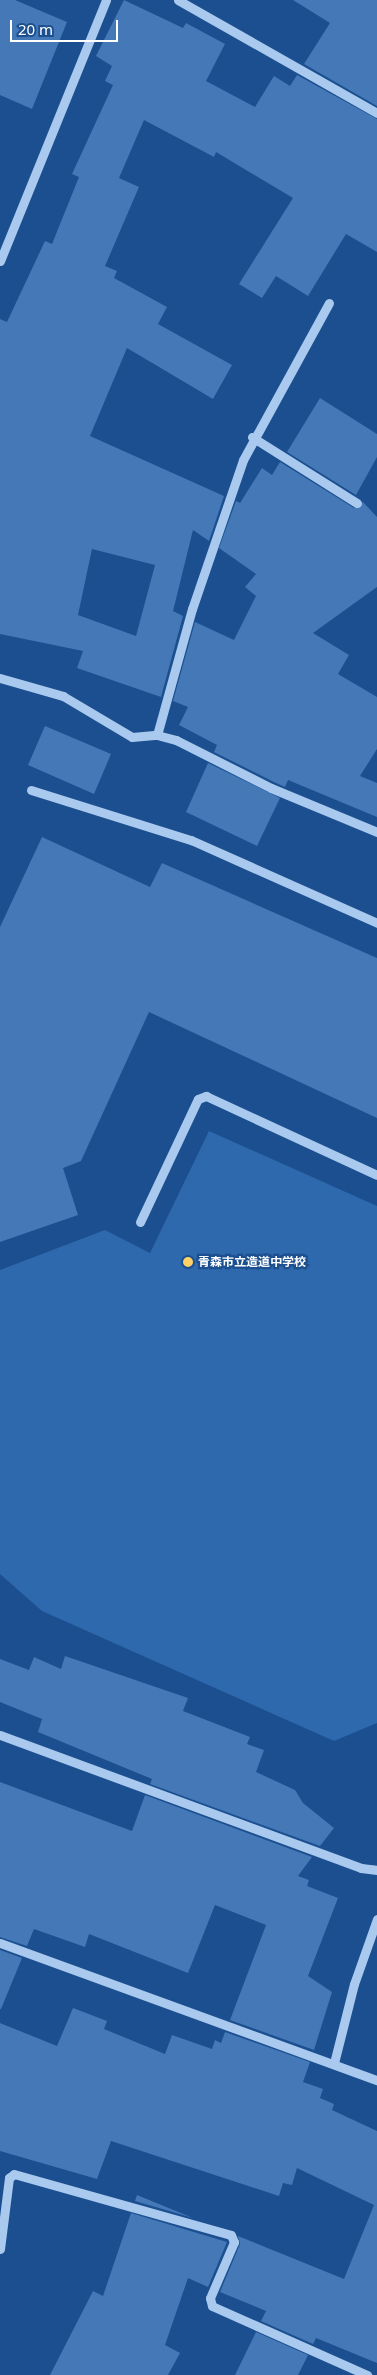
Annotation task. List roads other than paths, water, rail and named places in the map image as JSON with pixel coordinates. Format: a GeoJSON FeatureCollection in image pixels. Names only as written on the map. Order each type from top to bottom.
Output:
{"type":"FeatureCollection","features":[{"type":"Feature","properties":{"kind":"street"},"geometry":{"type":"LineString","coordinates":[[0,261],[106,0]]}},
{"type":"Feature","properties":{"kind":"street"},"geometry":{"type":"LineString","coordinates":[[178,0],[377,113]]}},
{"type":"Feature","properties":{"kind":"street"},"geometry":{"type":"LineString","coordinates":[[157,734],[192,609],[252,437],[329,303]]}},
{"type":"Feature","properties":{"kind":"street"},"geometry":{"type":"LineString","coordinates":[[252,437],[357,503]]}},
{"type":"Feature","properties":{"kind":"street"},"geometry":{"type":"LineString","coordinates":[[0,678],[64,696],[132,737],[157,734],[377,832]]}},
{"type":"Feature","properties":{"kind":"street"},"geometry":{"type":"LineString","coordinates":[[31,790],[191,840],[377,923]]}},
{"type":"Feature","properties":{"kind":"street"},"geometry":{"type":"LineString","coordinates":[[140,1222],[198,1099],[206,1096],[377,1175]]}},
{"type":"Feature","properties":{"kind":"street"},"geometry":{"type":"LineString","coordinates":[[0,1735],[377,1871]]}},
{"type":"Feature","properties":{"kind":"street"},"geometry":{"type":"LineString","coordinates":[[334,2063],[377,1919]]}},
{"type":"Feature","properties":{"kind":"street"},"geometry":{"type":"LineString","coordinates":[[0,1943],[377,2080]]}},
{"type":"Feature","properties":{"kind":"street"},"geometry":{"type":"LineString","coordinates":[[0,2249],[9,2178],[14,2174],[231,2235],[234,2242],[210,2298],[212,2306],[367,2375]]}},
{"type":"Feature","properties":{"kind":"place","name":"青森市立造道中学校"},"geometry":{"type":"Point","coordinates":[188,1262]}}]}
